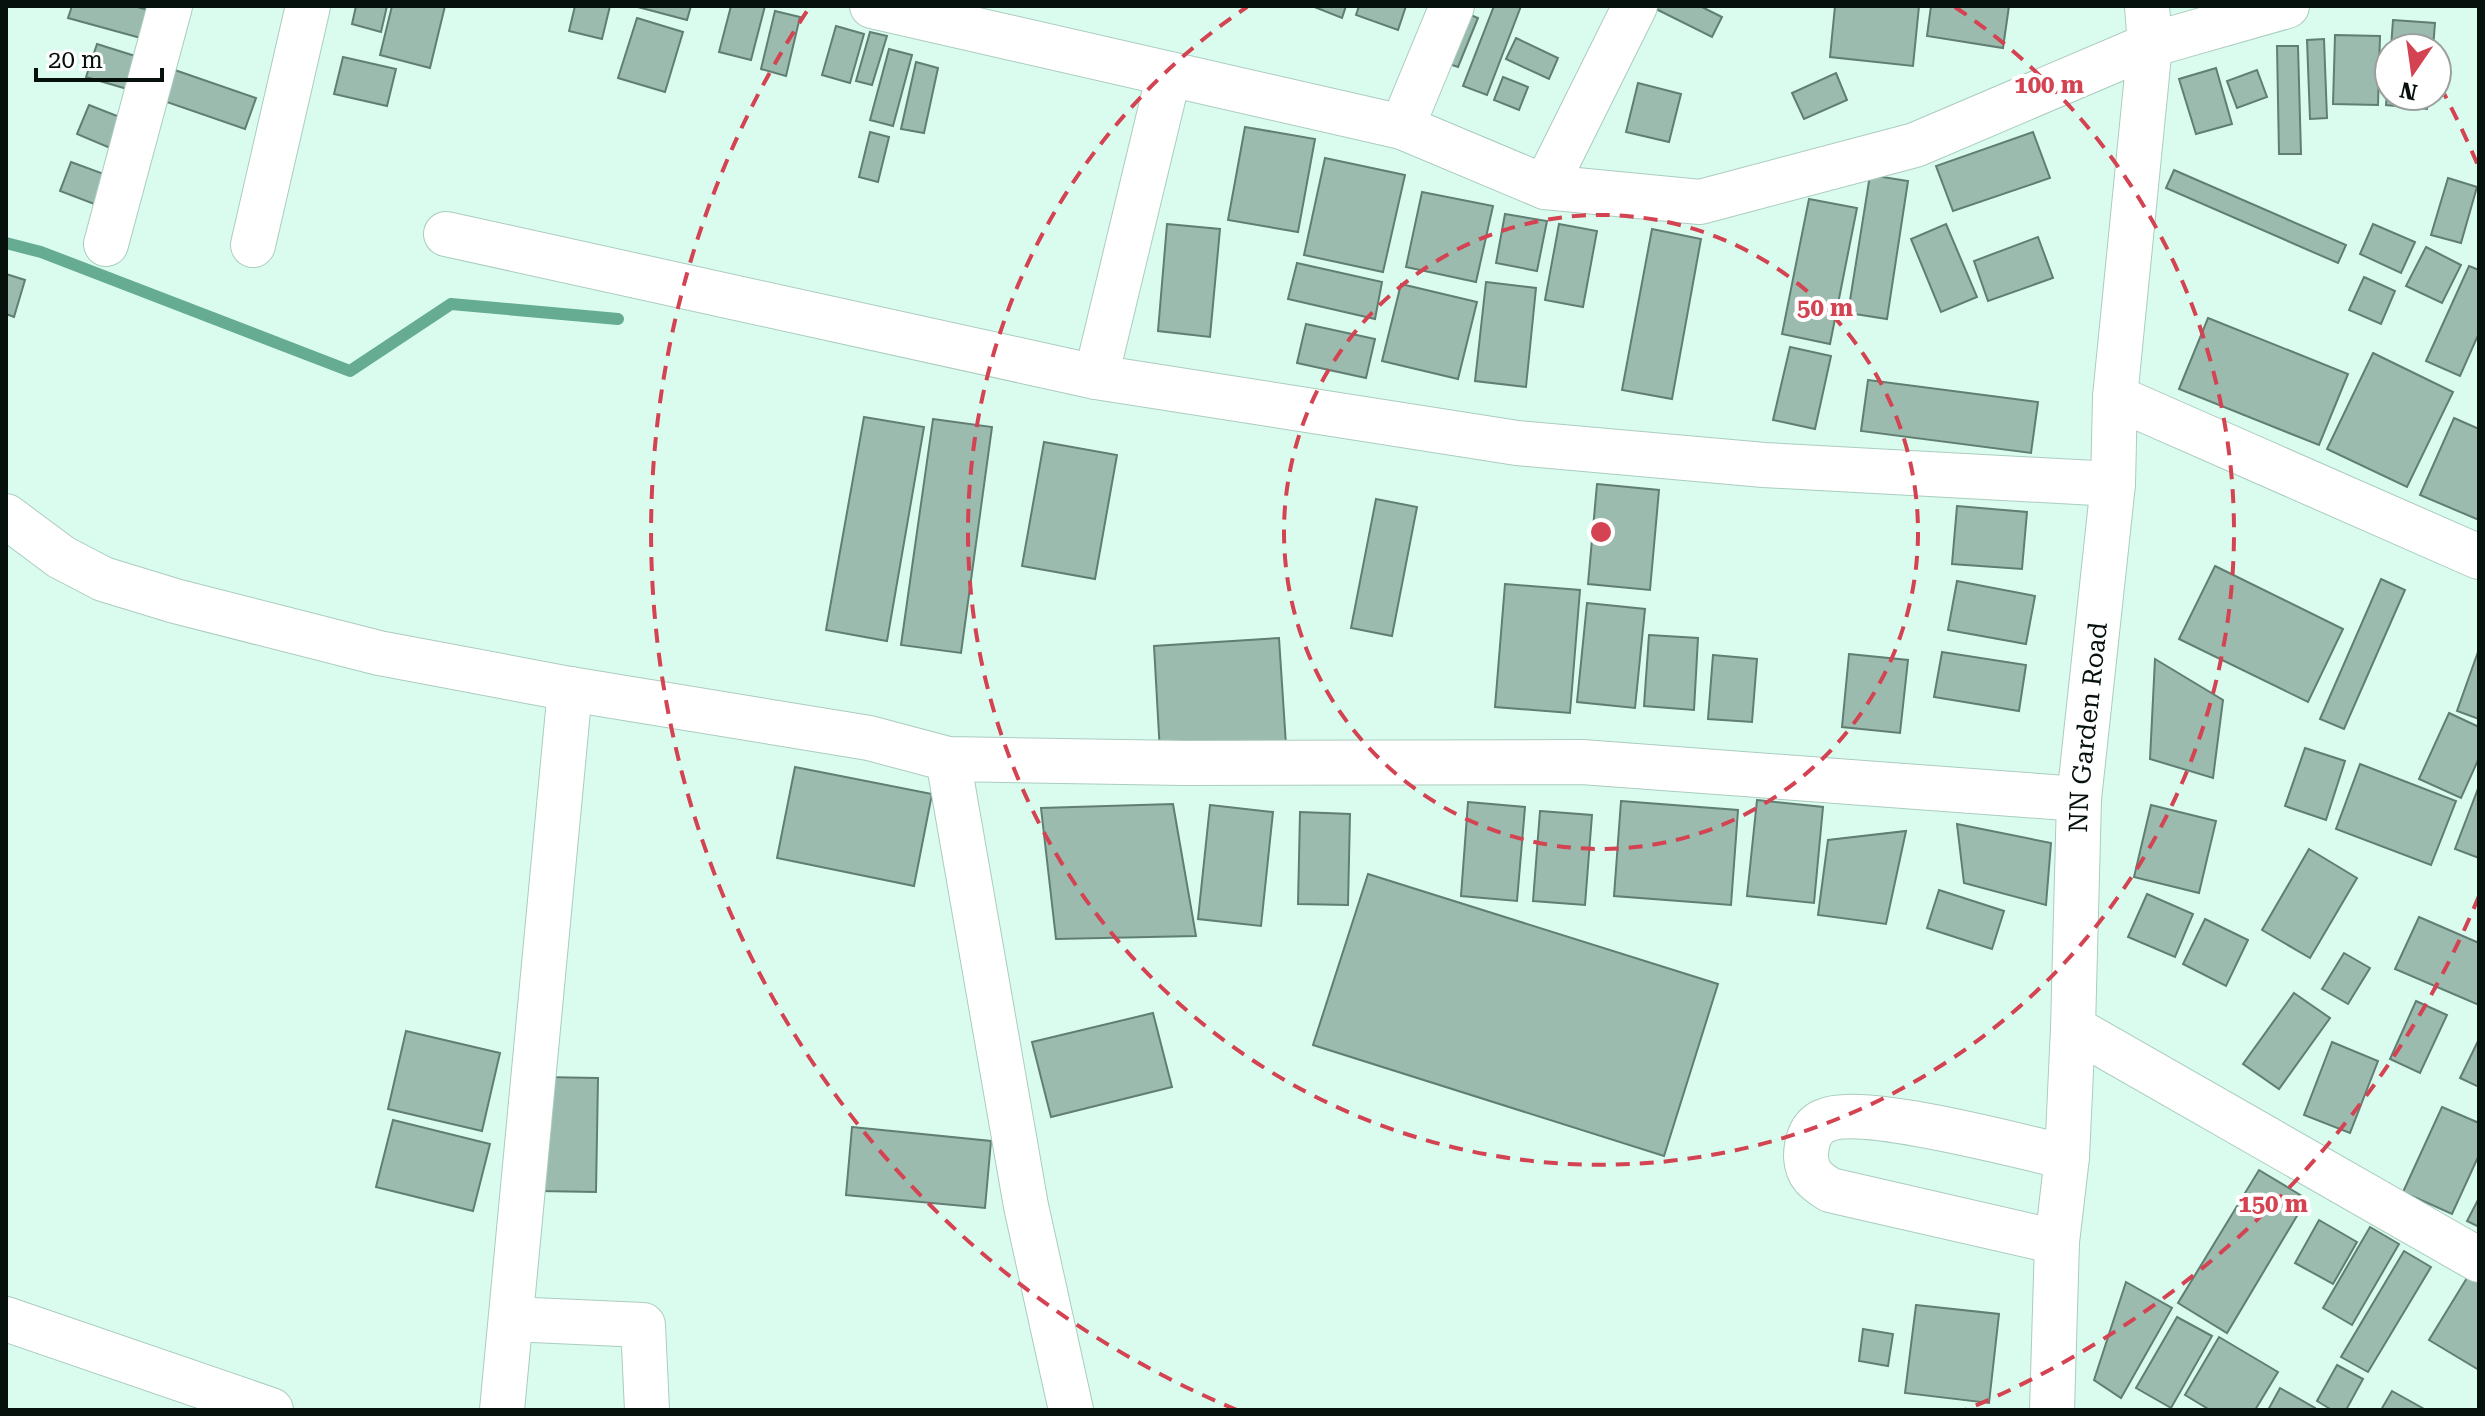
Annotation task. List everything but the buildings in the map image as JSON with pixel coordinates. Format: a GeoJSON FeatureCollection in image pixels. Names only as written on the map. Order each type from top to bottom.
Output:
{"type":"FeatureCollection","features":[{"type":"Feature","properties":{"kind":"street"},"geometry":{"type":"LineString","coordinates":[[106,244],[170,6]]}},
{"type":"Feature","properties":{"kind":"street"},"geometry":{"type":"LineString","coordinates":[[253,245],[308,6]]}},
{"type":"Feature","properties":{"kind":"street"},"geometry":{"type":"LineString","coordinates":[[872,6],[1402,127],[1545,187],[1700,202],[1915,145],[2149,25],[2287,6]]}},
{"type":"Feature","properties":{"kind":"street"},"geometry":{"type":"LineString","coordinates":[[1402,127],[1452,6]]}},
{"type":"Feature","properties":{"kind":"street"},"geometry":{"type":"LineString","coordinates":[[1545,187],[1635,6]]}},
{"type":"Feature","properties":{"kind":"street","name":"NN Garden Road"},"geometry":{"type":"LineString","coordinates":[[2052,1410],[2057,1242],[2067,1157],[2073,1028],[2079,799],[2113,484],[2115,397],[2149,25]]}},
{"type":"Feature","properties":{"kind":"street"},"geometry":{"type":"LineString","coordinates":[[1096,377],[1169,74]]}},
{"type":"Feature","properties":{"kind":"street"},"geometry":{"type":"LineString","coordinates":[[446,234],[1096,377],[1517,443],[1764,465],[2113,484]]}},
{"type":"Feature","properties":{"kind":"street"},"geometry":{"type":"LineString","coordinates":[[2115,397],[2479,557]]}},
{"type":"Feature","properties":{"kind":"street"},"geometry":{"type":"LineString","coordinates":[[6,516],[61,557],[103,579],[175,601],[379,653],[570,689],[869,738],[948,759],[1184,763],[1582,762],[2079,799]]}},
{"type":"Feature","properties":{"kind":"street"},"geometry":{"type":"LineString","coordinates":[[502,1410],[570,689]]}},
{"type":"Feature","properties":{"kind":"street"},"geometry":{"type":"LineString","coordinates":[[948,759],[1026,1206],[1071,1410]]}},
{"type":"Feature","properties":{"kind":"street"},"geometry":{"type":"LineString","coordinates":[[2073,1028],[2479,1260]]}},
{"type":"Feature","properties":{"kind":"street"},"geometry":{"type":"LineString","coordinates":[[2057,1242],[1830,1190],[1815,1180],[1807,1168],[1806,1150],[1810,1133],[1822,1121],[1845,1116],[1880,1119],[2067,1157]]}},
{"type":"Feature","properties":{"kind":"street"},"geometry":{"type":"LineString","coordinates":[[6,1319],[271,1410]]}},
{"type":"Feature","properties":{"kind":"street"},"geometry":{"type":"LineString","coordinates":[[511,1319],[643,1325],[647,1410]]}},
{"type":"Feature","properties":{"kind":"waterway"},"geometry":{"type":"LineString","coordinates":[[6,243],[41,252],[350,371],[451,304],[618,319]]}}]}
